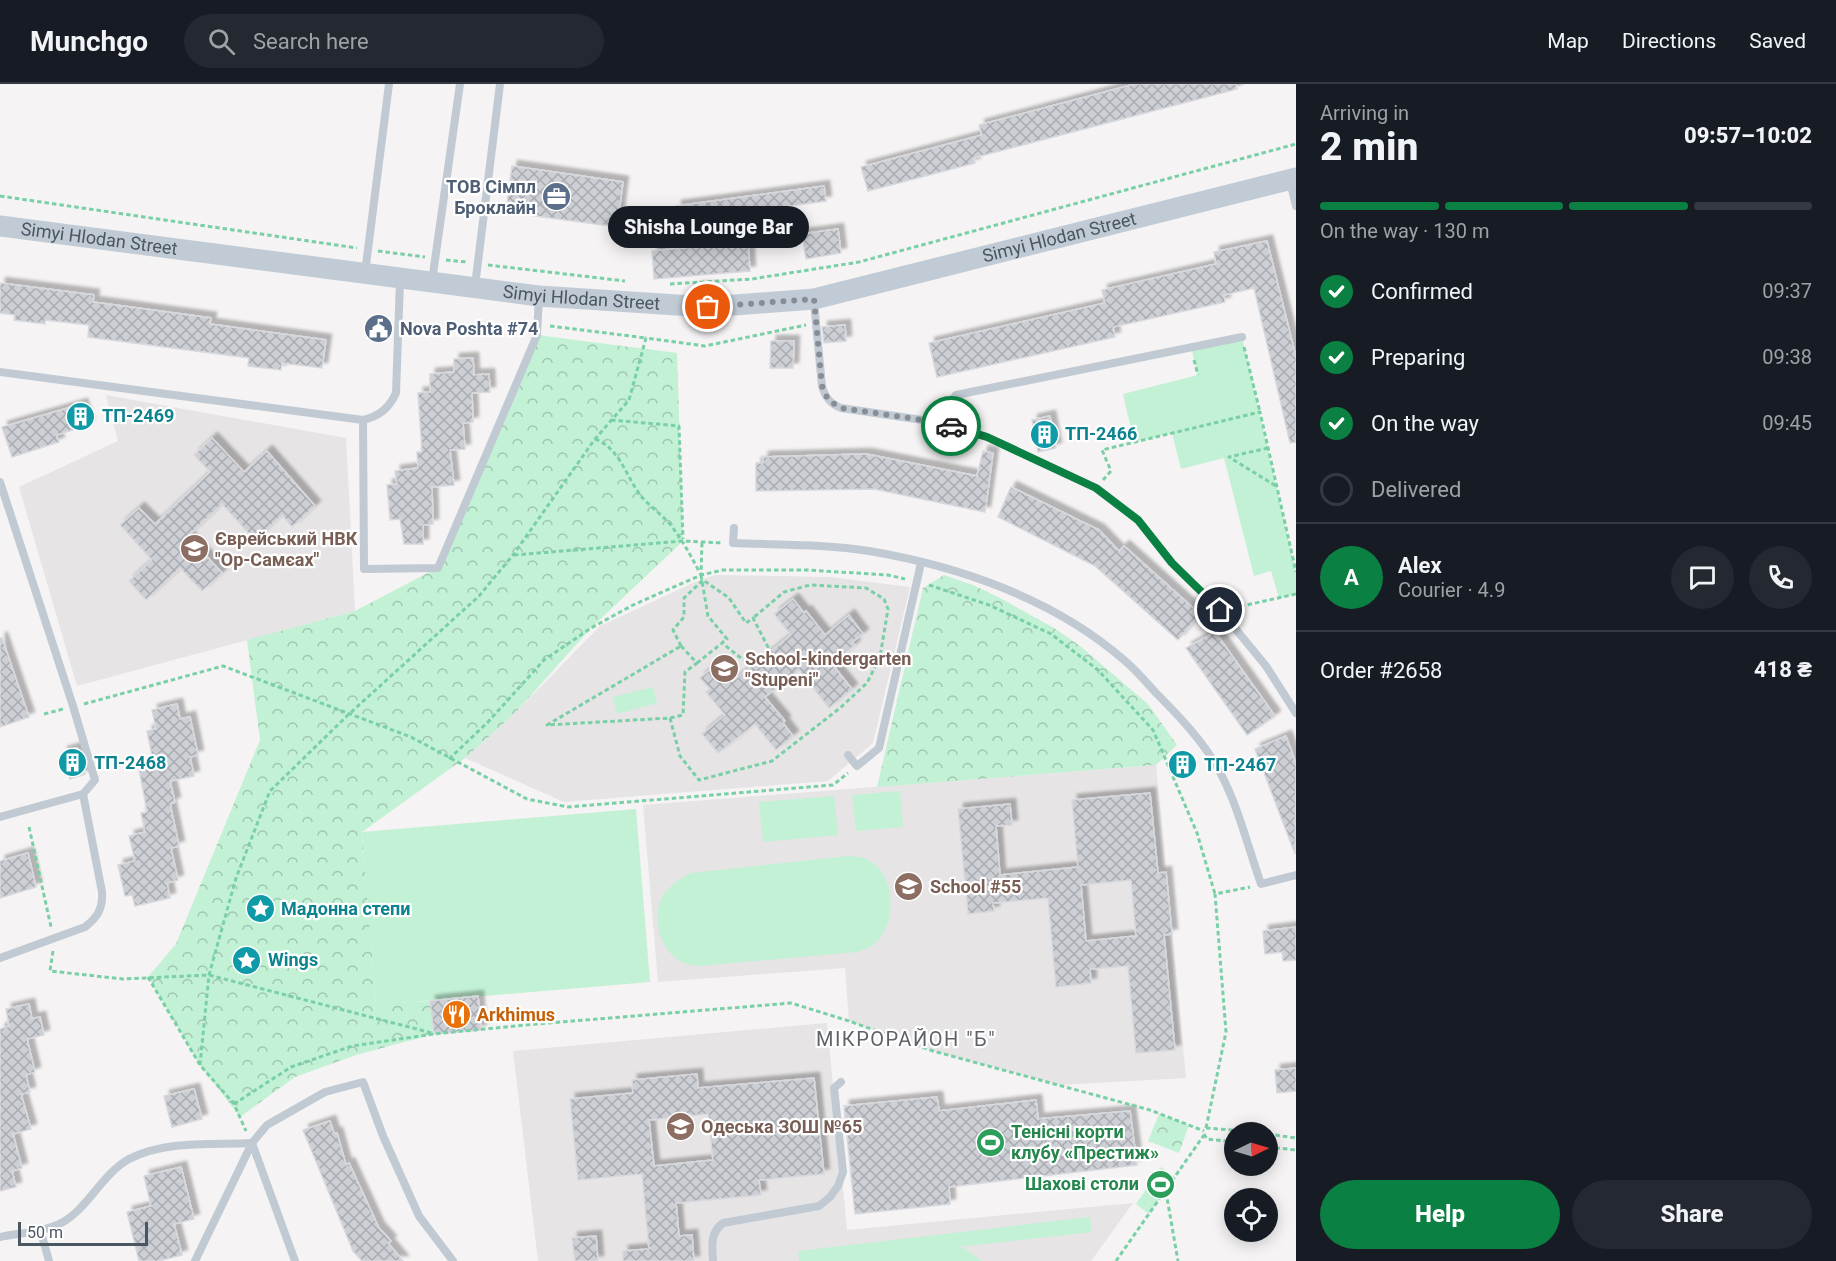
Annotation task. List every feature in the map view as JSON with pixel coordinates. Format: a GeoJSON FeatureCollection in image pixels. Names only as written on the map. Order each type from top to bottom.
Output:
{"type":"FeatureCollection","features":[{"type":"Feature","properties":{"kind":"street","name":"Simyi Hlodan Street"},"geometry":{"type":"LineString","coordinates":[[0,226],[539,296],[708,307],[814,299],[1293,179]]}},
{"type":"Feature","properties":{"kind":"lane"},"geometry":{"type":"LineString","coordinates":[[365,274],[389,84]]}},
{"type":"Feature","properties":{"kind":"lane"},"geometry":{"type":"LineString","coordinates":[[431,282],[460,84]]}},
{"type":"Feature","properties":{"kind":"lane"},"geometry":{"type":"LineString","coordinates":[[475,288],[500,84]]}},
{"type":"Feature","properties":{"kind":"lane"},"geometry":{"type":"LineString","coordinates":[[1293,179],[1296,206]]}},
{"type":"Feature","properties":{"kind":"lane"},"geometry":{"type":"LineString","coordinates":[[0,372],[363,420],[383,412],[396,393],[400,278]]}},
{"type":"Feature","properties":{"kind":"lane"},"geometry":{"type":"LineString","coordinates":[[363,420],[364,570],[438,568],[537,335],[539,296]]}},
{"type":"Feature","properties":{"kind":"lane"},"geometry":{"type":"LineString","coordinates":[[814,299],[822,386],[824,394],[834,405],[841,408],[936,422],[987,437],[1096,488],[1138,520],[1172,563],[1220,610],[1266,666],[1296,713]]}},
{"type":"Feature","properties":{"kind":"lane"},"geometry":{"type":"LineString","coordinates":[[936,422],[956,395],[1242,337]]}},
{"type":"Feature","properties":{"kind":"lane"},"geometry":{"type":"LineString","coordinates":[[0,482],[74,706],[95,780],[83,794],[0,817]]}},
{"type":"Feature","properties":{"kind":"lane"},"geometry":{"type":"LineString","coordinates":[[734,528],[733,543],[820,546],[859,550],[946,568],[1012,591],[1068,620],[1124,660],[1186,724],[1220,772],[1240,818],[1261,885],[1296,875]]}},
{"type":"Feature","properties":{"kind":"lane"},"geometry":{"type":"LineString","coordinates":[[848,755],[857,766],[879,748],[921,562]]}},
{"type":"Feature","properties":{"kind":"lane"},"geometry":{"type":"LineString","coordinates":[[0,958],[85,927],[99,912],[102,902],[83,794]]}},
{"type":"Feature","properties":{"kind":"lane"},"geometry":{"type":"LineString","coordinates":[[195,1261],[252,1143],[267,1125],[325,1092],[363,1082],[383,1136],[419,1216],[453,1261]]}},
{"type":"Feature","properties":{"kind":"lane"},"geometry":{"type":"LineString","coordinates":[[713,1261],[712,1240],[714,1233],[723,1223],[819,1206],[838,1186],[843,1172],[834,1088],[841,1082]]}},
{"type":"Feature","properties":{"kind":"lane"},"geometry":{"type":"LineString","coordinates":[[0,1237],[62,1222],[74,1214],[119,1166],[132,1158],[170,1146],[252,1143]]}},
{"type":"Feature","properties":{"kind":"lane"},"geometry":{"type":"LineString","coordinates":[[252,1143],[295,1261]]}},
{"type":"Feature","properties":{"kind":"lane"},"geometry":{"type":"LineString","coordinates":[[40,1229],[49,1261]]}},
{"type":"Feature","properties":{"kind":"path"},"geometry":{"type":"LineString","coordinates":[[859,262],[1296,144]]}},
{"type":"Feature","properties":{"kind":"path"},"geometry":{"type":"LineString","coordinates":[[537,324],[705,346],[816,323]]}},
{"type":"Feature","properties":{"kind":"path"},"geometry":{"type":"LineString","coordinates":[[1242,337],[1296,572]]}},
{"type":"Feature","properties":{"kind":"path"},"geometry":{"type":"LineString","coordinates":[[200,1065],[209,975],[236,878],[270,790],[348,715],[479,596],[513,555],[595,439],[629,400],[646,338]]}},
{"type":"Feature","properties":{"kind":"path"},"geometry":{"type":"LineString","coordinates":[[1191,347],[1198,375]]}},
{"type":"Feature","properties":{"kind":"path"},"geometry":{"type":"LineString","coordinates":[[1096,488],[1111,471],[1102,450],[1260,412]]}},
{"type":"Feature","properties":{"kind":"path"},"geometry":{"type":"LineString","coordinates":[[611,420],[679,426],[683,541]]}},
{"type":"Feature","properties":{"kind":"path"},"geometry":{"type":"LineString","coordinates":[[595,439],[605,443],[627,470],[641,496],[668,522],[683,541],[703,580],[708,616],[727,639],[685,672],[683,715],[670,718],[547,725],[681,646]]}},
{"type":"Feature","properties":{"kind":"path"},"geometry":{"type":"LineString","coordinates":[[1268,448],[1228,457],[1276,486]]}},
{"type":"Feature","properties":{"kind":"path"},"geometry":{"type":"LineString","coordinates":[[513,555],[683,541],[733,543]]}},
{"type":"Feature","properties":{"kind":"path"},"geometry":{"type":"LineString","coordinates":[[701,575],[702,542]]}},
{"type":"Feature","properties":{"kind":"path"},"geometry":{"type":"LineString","coordinates":[[449,759],[488,722],[544,660],[616,614],[701,575],[723,570],[807,570],[888,575],[917,581],[989,605],[1052,634],[1098,669],[1152,730],[1197,833],[1215,894],[1226,1032],[1205,1131],[1116,1261]]}},
{"type":"Feature","properties":{"kind":"path"},"geometry":{"type":"LineString","coordinates":[[670,718],[681,756],[699,780],[772,761],[840,708],[867,683],[880,657],[888,609],[884,599],[866,588],[810,585],[784,592],[746,623],[729,598],[703,580]]}},
{"type":"Feature","properties":{"kind":"path"},"geometry":{"type":"LineString","coordinates":[[697,663],[681,646],[673,630],[684,617],[684,598],[703,580]]}},
{"type":"Feature","properties":{"kind":"path"},"geometry":{"type":"LineString","coordinates":[[1220,610],[1296,594]]}},
{"type":"Feature","properties":{"kind":"path"},"geometry":{"type":"LineString","coordinates":[[722,643],[751,666],[770,651],[753,618]]}},
{"type":"Feature","properties":{"kind":"path"},"geometry":{"type":"LineString","coordinates":[[44,714],[223,666],[411,737],[527,799],[568,807],[833,785],[857,766]]}},
{"type":"Feature","properties":{"kind":"path"},"geometry":{"type":"LineString","coordinates":[[29,827],[54,938],[50,971],[123,979],[209,975],[434,1034]]}},
{"type":"Feature","properties":{"kind":"path"},"geometry":{"type":"LineString","coordinates":[[1215,894],[1261,885]]}},
{"type":"Feature","properties":{"kind":"path"},"geometry":{"type":"LineString","coordinates":[[148,977],[200,1065],[234,1104],[252,1143]]}},
{"type":"Feature","properties":{"kind":"path"},"geometry":{"type":"LineString","coordinates":[[234,1104],[291,1067],[352,1046],[434,1034],[791,1003],[933,1051],[1150,1110],[1205,1131]]}},
{"type":"Feature","properties":{"kind":"path"},"geometry":{"type":"LineString","coordinates":[[1205,1131],[1211,1127],[1224,1128]]}},
{"type":"Feature","properties":{"kind":"path"},"geometry":{"type":"LineString","coordinates":[[1205,1131],[1207,1139],[1224,1141]]}},
{"type":"Feature","properties":{"kind":"path"},"geometry":{"type":"LineString","coordinates":[[1278,1135],[1296,1138]]}},
{"type":"Feature","properties":{"kind":"path"},"geometry":{"type":"LineString","coordinates":[[1278,1148],[1296,1150]]}},
{"type":"Feature","properties":{"kind":"path"},"geometry":{"type":"LineString","coordinates":[[1165,1190],[1178,1261]]}},
{"type":"Feature","properties":{"kind":"shaded area","name":"Єврейський НВК \"Ор-Самєах\""},"geometry":{"type":"Polygon","coordinates":[[[106,395],[346,438],[355,611],[77,686],[19,487],[118,441],[106,395]]]}},
{"type":"Feature","properties":{"kind":"shaded area","name":"School-kindergarten \"Stupeni\""},"geometry":{"type":"Polygon","coordinates":[[[715,575],[830,577],[910,587],[873,743],[828,781],[564,802],[465,758],[516,712],[600,626],[715,575]]]}},
{"type":"Feature","properties":{"kind":"shaded area","name":"School #55"},"geometry":{"type":"Polygon","coordinates":[[[1156,765],[1186,1078],[1060,1085],[933,1051],[849,1021],[845,968],[658,982],[643,805],[1156,765]]]}},
{"type":"Feature","properties":{"kind":"shaded area","name":"Одеська ЗОШ №65"},"geometry":{"type":"Polygon","coordinates":[[[827,1023],[847,1230],[1133,1203],[1091,1261],[538,1261],[513,1051],[827,1023]]]}},
{"type":"Feature","properties":{"kind":"green space"},"geometry":{"type":"Polygon","coordinates":[[[537,335],[677,353],[683,541],[591,628],[516,712],[465,758],[362,832],[376,1004],[430,1001],[434,1034],[356,1055],[295,1077],[240,1117],[200,1065],[148,977],[176,944],[260,740],[247,640],[355,611],[437,568],[537,335]]]}},
{"type":"Feature","properties":{"kind":"green space"},"geometry":{"type":"Polygon","coordinates":[[[1242,337],[1296,572],[1296,594],[1279,598],[1271,571],[1254,576],[1224,458],[1181,469],[1172,433],[1134,442],[1123,394],[1198,375],[1191,347],[1242,337]]]}},
{"type":"Feature","properties":{"kind":"green space"},"geometry":{"type":"Polygon","coordinates":[[[944,575],[1000,598],[1054,628],[1080,646],[1148,704],[1177,745],[1156,765],[877,787],[923,588],[944,575]]]}},
{"type":"Feature","properties":{"kind":"green space"},"geometry":{"type":"Polygon","coordinates":[[[653,687],[657,703],[617,714],[613,697],[653,687]]]}},
{"type":"Feature","properties":{"kind":"green space"},"geometry":{"type":"Polygon","coordinates":[[[900,791],[903,827],[856,831],[852,795],[900,791]]]}},
{"type":"Feature","properties":{"kind":"green space"},"geometry":{"type":"Polygon","coordinates":[[[834,796],[838,835],[763,842],[759,802],[834,796]]]}},
{"type":"Feature","properties":{"kind":"green space"},"geometry":{"type":"Polygon","coordinates":[[[636,809],[650,982],[376,1005],[362,832],[636,809]]]}},
{"type":"Feature","properties":{"kind":"green space"},"geometry":{"type":"Polygon","coordinates":[[[848,856],[864,858],[876,866],[884,876],[891,900],[887,925],[882,935],[868,948],[857,952],[700,966],[682,962],[668,951],[663,943],[657,915],[662,897],[671,886],[691,873],[848,856]]]}},
{"type":"Feature","properties":{"kind":"green space"},"geometry":{"type":"Polygon","coordinates":[[[1159,1114],[1189,1125],[1179,1153],[1148,1141],[1159,1114]]]}},
{"type":"Feature","properties":{"kind":"green space","name":"Шахові столи"},"geometry":{"type":"Polygon","coordinates":[[[1161,1167],[1175,1177],[1149,1214],[1136,1204],[1161,1167]]]}},
{"type":"Feature","properties":{"kind":"green space"},"geometry":{"type":"Polygon","coordinates":[[[1090,1217],[1092,1232],[958,1247],[964,1248],[982,1261],[799,1261],[798,1251],[1090,1217]]]}},
{"type":"Feature","properties":{"kind":"building"},"geometry":{"type":"Polygon","coordinates":[[[1135,84],[1236,84],[1237,89],[973,158],[975,163],[868,191],[861,167],[982,135],[979,125],[1135,84]]]}},
{"type":"Feature","properties":{"kind":"building"},"geometry":{"type":"Polygon","coordinates":[[[512,166],[623,182],[617,227],[506,212],[512,166]]]}},
{"type":"Feature","properties":{"kind":"building"},"geometry":{"type":"Polygon","coordinates":[[[824,186],[826,201],[678,221],[676,206],[824,186]]]}},
{"type":"Feature","properties":{"kind":"building"},"geometry":{"type":"Polygon","coordinates":[[[838,229],[841,253],[806,259],[802,234],[838,229]]]}},
{"type":"Feature","properties":{"kind":"building"},"geometry":{"type":"Polygon","coordinates":[[[1267,241],[1296,357],[1296,442],[1290,443],[1254,288],[1224,295],[1225,302],[1113,327],[1115,337],[937,377],[929,343],[1105,303],[1102,290],[1216,264],[1214,252],[1267,241]]]}},
{"type":"Feature","properties":{"kind":"building"},"geometry":{"type":"Polygon","coordinates":[[[748,242],[750,271],[654,279],[652,251],[748,242]]]}},
{"type":"Feature","properties":{"kind":"building"},"geometry":{"type":"Polygon","coordinates":[[[0,283],[94,295],[93,302],[211,318],[210,324],[326,340],[322,368],[282,363],[281,370],[248,366],[249,358],[88,337],[89,325],[45,320],[45,324],[14,320],[15,315],[0,313],[0,283]]]}},
{"type":"Feature","properties":{"kind":"building"},"geometry":{"type":"Polygon","coordinates":[[[845,325],[846,341],[824,343],[822,327],[845,325]]]}},
{"type":"Feature","properties":{"kind":"building"},"geometry":{"type":"Polygon","coordinates":[[[771,341],[794,341],[793,368],[770,368],[771,341]]]}},
{"type":"Feature","properties":{"kind":"building"},"geometry":{"type":"Polygon","coordinates":[[[473,358],[474,375],[489,374],[490,392],[472,393],[473,422],[463,423],[465,449],[450,450],[454,485],[432,487],[433,524],[423,525],[423,544],[404,544],[400,519],[390,520],[387,485],[397,484],[395,471],[418,468],[417,452],[422,452],[418,393],[430,392],[430,374],[454,372],[454,359],[473,358]]]}},
{"type":"Feature","properties":{"kind":"building"},"geometry":{"type":"Polygon","coordinates":[[[82,404],[89,425],[56,435],[59,442],[12,457],[2,427],[82,404]]]}},
{"type":"Feature","properties":{"kind":"building","name":"ТП-2466"},"geometry":{"type":"Polygon","coordinates":[[[1050,416],[1056,448],[1038,452],[1032,420],[1050,416]]]}},
{"type":"Feature","properties":{"kind":"building"},"geometry":{"type":"Polygon","coordinates":[[[212,438],[244,472],[267,451],[315,506],[292,527],[282,515],[255,540],[222,504],[188,536],[222,573],[202,591],[180,568],[146,600],[129,581],[152,560],[120,525],[139,508],[155,524],[210,472],[194,455],[212,438]]]}},
{"type":"Feature","properties":{"kind":"building"},"geometry":{"type":"Polygon","coordinates":[[[983,451],[993,453],[985,512],[874,489],[756,491],[756,463],[763,463],[763,457],[866,454],[977,476],[983,451]]]}},
{"type":"Feature","properties":{"kind":"building"},"geometry":{"type":"Polygon","coordinates":[[[1011,487],[1099,530],[1119,551],[1124,546],[1200,614],[1178,640],[1095,566],[998,517],[1011,487]]]}},
{"type":"Feature","properties":{"kind":"building"},"geometry":{"type":"Polygon","coordinates":[[[793,599],[825,635],[849,615],[863,634],[852,642],[855,645],[832,664],[852,689],[829,708],[799,670],[765,697],[785,721],[783,723],[793,736],[776,750],[755,724],[718,753],[702,734],[725,715],[706,692],[710,689],[700,678],[718,663],[733,681],[791,635],[774,614],[793,599]]]}},
{"type":"Feature","properties":{"kind":"building"},"geometry":{"type":"Polygon","coordinates":[[[1215,632],[1275,716],[1247,735],[1186,648],[1215,632]]]}},
{"type":"Feature","properties":{"kind":"building"},"geometry":{"type":"Polygon","coordinates":[[[0,638],[2,638],[29,717],[0,727],[0,638]]]}},
{"type":"Feature","properties":{"kind":"building"},"geometry":{"type":"Polygon","coordinates":[[[177,704],[180,719],[190,717],[198,755],[190,757],[194,776],[170,781],[175,802],[170,804],[179,846],[171,848],[178,880],[167,883],[170,898],[135,906],[132,895],[125,896],[118,865],[135,861],[129,836],[145,832],[141,813],[147,812],[139,769],[154,766],[147,731],[156,729],[152,710],[177,704]]]}},
{"type":"Feature","properties":{"kind":"building"},"geometry":{"type":"Polygon","coordinates":[[[1286,736],[1296,764],[1295,854],[1255,749],[1286,736]]]}},
{"type":"Feature","properties":{"kind":"building","name":"ТП-2468"},"geometry":{"type":"Polygon","coordinates":[[[77,748],[85,774],[70,779],[62,752],[77,748]]]}},
{"type":"Feature","properties":{"kind":"building"},"geometry":{"type":"Polygon","coordinates":[[[1150,793],[1158,873],[1166,872],[1172,934],[1164,935],[1175,1050],[1136,1053],[1128,966],[1090,969],[1091,983],[1056,987],[1048,898],[993,903],[994,911],[968,914],[958,809],[1010,804],[1012,825],[996,826],[1000,875],[1078,867],[1072,800],[1150,793]],[[1131,880],[1081,885],[1086,941],[1136,936],[1131,880]]]}},
{"type":"Feature","properties":{"kind":"building"},"geometry":{"type":"Polygon","coordinates":[[[28,853],[36,887],[0,898],[0,861],[28,853]]]}},
{"type":"Feature","properties":{"kind":"building"},"geometry":{"type":"Polygon","coordinates":[[[1296,927],[1296,960],[1283,961],[1282,952],[1265,954],[1263,931],[1296,927]]]}},
{"type":"Feature","properties":{"kind":"building","name":"Arkhimus"},"geometry":{"type":"Polygon","coordinates":[[[478,996],[481,1030],[434,1034],[430,1001],[478,996]]]}},
{"type":"Feature","properties":{"kind":"building"},"geometry":{"type":"Polygon","coordinates":[[[29,1004],[32,1019],[40,1017],[44,1035],[27,1039],[35,1072],[26,1075],[30,1092],[21,1094],[31,1129],[13,1134],[22,1168],[12,1171],[16,1187],[0,1191],[0,1029],[9,1026],[6,1009],[29,1004]]]}},
{"type":"Feature","properties":{"kind":"building"},"geometry":{"type":"Polygon","coordinates":[[[1296,1068],[1296,1091],[1277,1093],[1275,1070],[1296,1068]]]}},
{"type":"Feature","properties":{"kind":"building"},"geometry":{"type":"Polygon","coordinates":[[[697,1074],[698,1088],[814,1078],[824,1174],[759,1180],[761,1195],[676,1203],[679,1236],[692,1235],[694,1261],[623,1261],[623,1251],[649,1249],[642,1174],[578,1180],[570,1099],[633,1093],[632,1080],[697,1074]],[[708,1114],[649,1120],[654,1166],[713,1160],[708,1114]]]}},
{"type":"Feature","properties":{"kind":"building"},"geometry":{"type":"Polygon","coordinates":[[[194,1089],[202,1119],[172,1127],[164,1096],[194,1089]]]}},
{"type":"Feature","properties":{"kind":"building","name":"Тенісні корти клубу «Престиж»"},"geometry":{"type":"Polygon","coordinates":[[[937,1097],[939,1111],[1036,1100],[1038,1119],[1130,1111],[1137,1165],[949,1187],[950,1204],[855,1214],[844,1106],[937,1097]]]}},
{"type":"Feature","properties":{"kind":"building"},"geometry":{"type":"Polygon","coordinates":[[[330,1121],[334,1133],[337,1133],[346,1165],[349,1163],[379,1228],[391,1241],[388,1243],[403,1261],[362,1261],[353,1251],[303,1130],[330,1121]]]}},
{"type":"Feature","properties":{"kind":"building"},"geometry":{"type":"Polygon","coordinates":[[[181,1167],[194,1219],[174,1224],[182,1255],[159,1261],[139,1261],[127,1212],[151,1206],[144,1176],[181,1167]]]}},
{"type":"Feature","properties":{"kind":"building"},"geometry":{"type":"Polygon","coordinates":[[[596,1236],[598,1261],[575,1261],[572,1238],[596,1236]]]}},
{"type":"Feature","properties":{"kind":"way so far"},"geometry":{"type":"LineString","coordinates":[[708,307],[814,299],[822,386],[828,400],[841,408],[951,426]]}},
{"type":"Feature","properties":{"kind":"place","name":"ТОВ Сімпл Броклайн"},"geometry":{"type":"Point","coordinates":[557,197]}},
{"type":"Feature","properties":{"kind":"place","name":"Shisha Lounge Bar"},"geometry":{"type":"Point","coordinates":[708,307]}},
{"type":"Feature","properties":{"kind":"place","name":"Nova Poshta #74"},"geometry":{"type":"Point","coordinates":[379,329]}},
{"type":"Feature","properties":{"kind":"place","name":"ТП-2469"},"geometry":{"type":"Point","coordinates":[81,416]}},
{"type":"Feature","properties":{"kind":"place","name":"ТП-2466"},"geometry":{"type":"Point","coordinates":[1044,434]}},
{"type":"Feature","properties":{"kind":"place","name":"Єврейський НВК \"Ор-Самєах\""},"geometry":{"type":"Point","coordinates":[194,549]}},
{"type":"Feature","properties":{"kind":"place","name":"School-kindergarten \"Stupeni\""},"geometry":{"type":"Point","coordinates":[724,669]}},
{"type":"Feature","properties":{"kind":"place","name":"ТП-2468"},"geometry":{"type":"Point","coordinates":[73,763]}},
{"type":"Feature","properties":{"kind":"place","name":"ТП-2467"},"geometry":{"type":"Point","coordinates":[1183,765]}},
{"type":"Feature","properties":{"kind":"place","name":"School #55"},"geometry":{"type":"Point","coordinates":[909,887]}},
{"type":"Feature","properties":{"kind":"place","name":"Мадонна степи"},"geometry":{"type":"Point","coordinates":[260,909]}},
{"type":"Feature","properties":{"kind":"place","name":"Wings"},"geometry":{"type":"Point","coordinates":[247,960]}},
{"type":"Feature","properties":{"kind":"place","name":"Arkhimus"},"geometry":{"type":"Point","coordinates":[456,1015]}},
{"type":"Feature","properties":{"kind":"place","name":"Одеська ЗОШ №65"},"geometry":{"type":"Point","coordinates":[680,1127]}},
{"type":"Feature","properties":{"kind":"place","name":"Тенісні корти клубу «Престиж»"},"geometry":{"type":"Point","coordinates":[990,1142]}},
{"type":"Feature","properties":{"kind":"place","name":"Шахові столи"},"geometry":{"type":"Point","coordinates":[1160,1184]}},
{"type":"Feature","properties":{"kind":"district","name":"МІКРОРАЙОН \"Б\""},"geometry":{"type":"Point","coordinates":[906,1039]}},
{"type":"Feature","properties":{"kind":"route"},"geometry":{"type":"LineString","coordinates":[[951,426],[987,437],[1096,488],[1138,520],[1172,563],[1220,610]]}}]}
